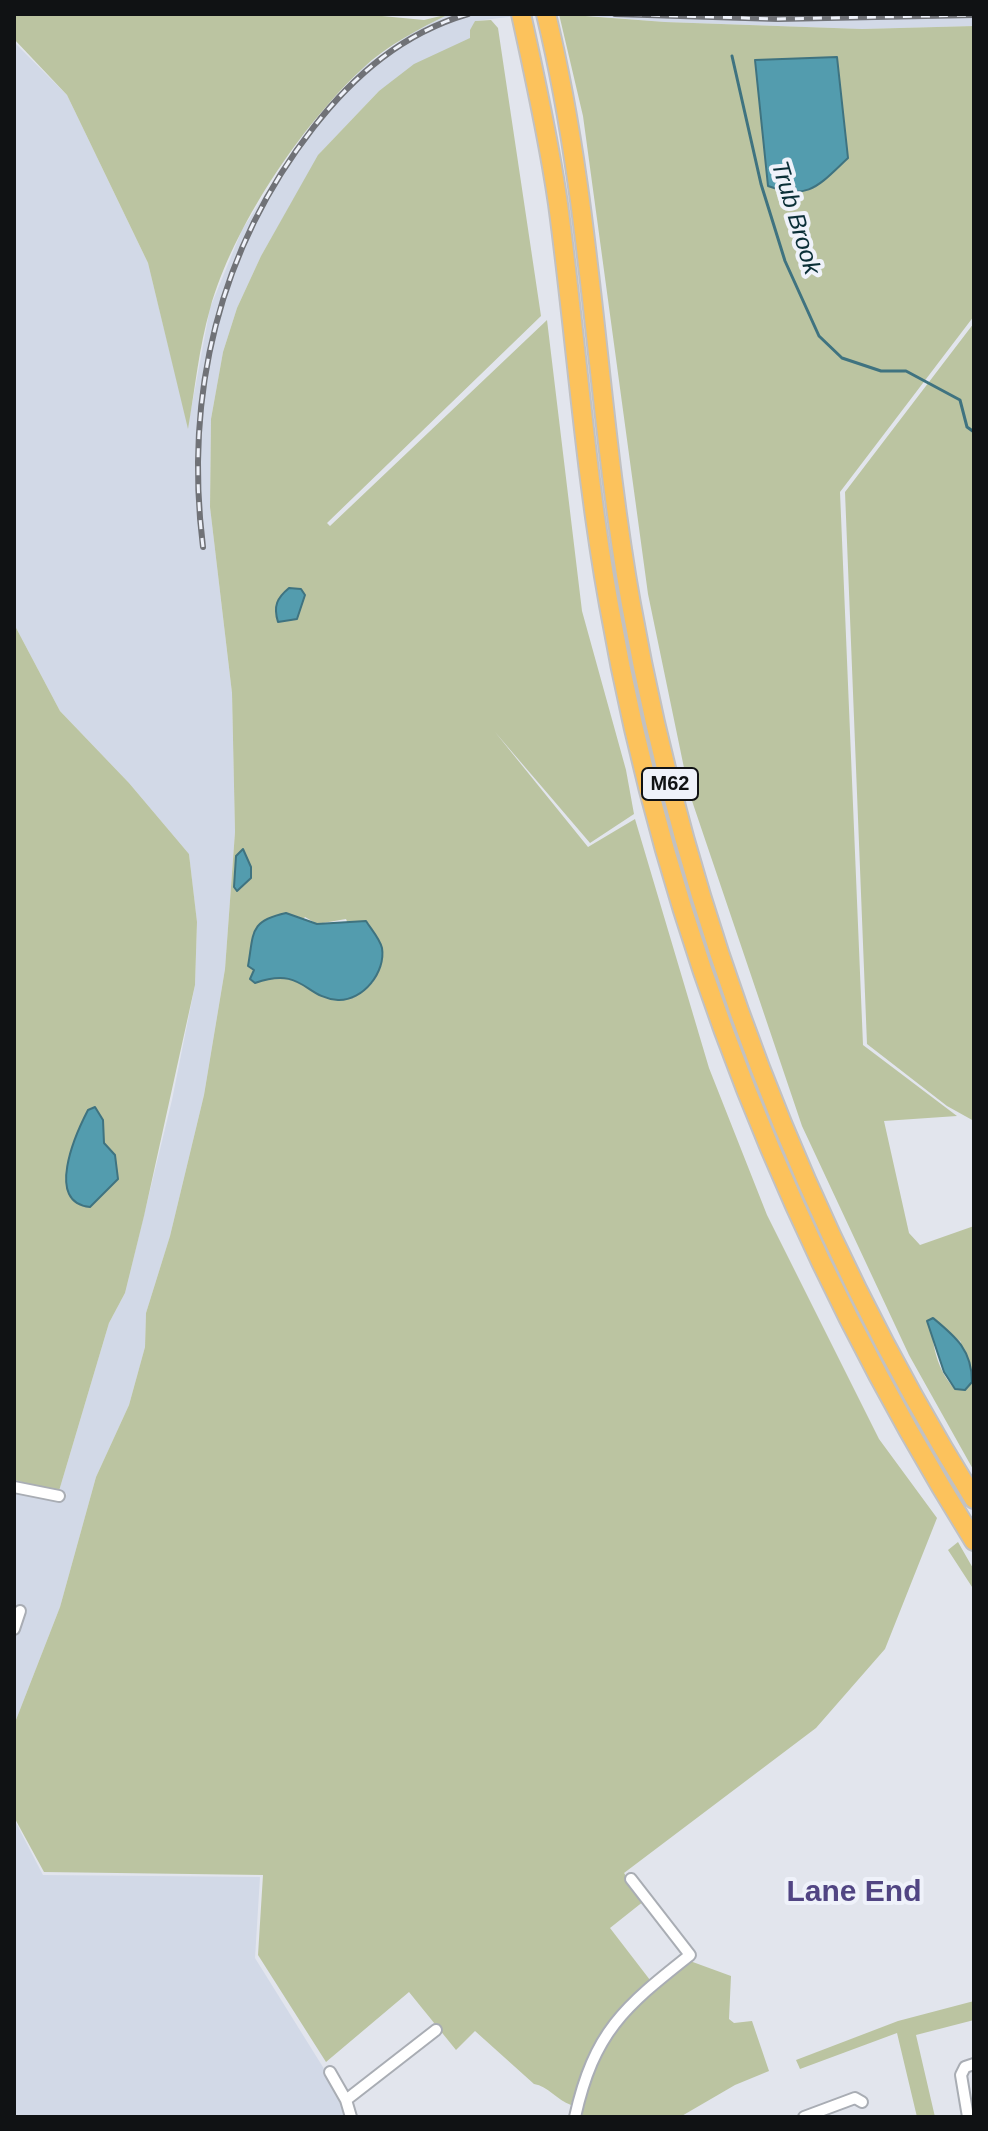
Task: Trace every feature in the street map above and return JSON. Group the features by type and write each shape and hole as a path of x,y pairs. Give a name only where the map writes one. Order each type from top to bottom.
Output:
{"highway":[{"name":"M62","path":"521,14 557,200 594,513 609,608 642,760 689,932 747,1095 830,1282 876,1374 974,1541"},
{"name":"M62","path":"546,14 580,195 615,508 631,605 680,821 738,1007 808,1185 895,1363 974,1499"}],"street":[{"path":"14,1487 59,1496"},
{"path":"14,1629 20,1611"},
{"path":"575,2117 590,2060 608,2031 632,2001 690,1955 631,1879"},
{"path":"346,2100 436,2030"},
{"path":"968,2117 961,2075 965,2067 974,2064"},
{"path":"330,2072 346,2100 351,2117"},
{"path":"804,2117 855,2098 862,2102"}],"shaded area":[{"path":"449,14 534,14 475,21 471,38 379,91 321,152 261,256 237,308 223,352 211,419 210,507 232,693 235,832 225,969 204,1095 170,1236 146,1313 145,1347 129,1405 96,1477 60,1607 14,1725 14,1489 64,1500 67,1494 59,1491 109,1323 125,1293 172,1100 195,985 197,923 189,854 129,783 60,711 14,624 14,42 67,95 148,263 188,426 210,308 242,230 302,137 362,68 408,35"},
{"path":"567,14 974,14 974,26 862,29 665,22"},
{"path":"14,1819 43,1875 260,1877 255,1958 336,2088 344,2117 14,2117"}],"green space":[{"path":"14,14 361,14 424,20 449,14 393,45 362,69 315,119 271,180 235,245 210,309 188,429 148,263 67,95 14,39"},
{"path":"559,14 665,22 862,29 974,26 974,316 840,492 863,1045 957,1116 884,1121 909,1233 920,1245 974,1226 974,1471 909,1355 802,1126 689,792 648,594 583,116","holes":["933,1319 961,1342 955,1389 936,1356"]},
{"path":"491,20 498,28 541,316 327,523 330,526 547,320 582,611 626,770 634,814 590,843 495,732 588,847 635,819 709,1068 767,1215 879,1439 937,1518 885,1649 816,1728 624,1873 644,1901 610,1928 650,1980 622,2007 600,2036 583,2069 571,2105 534,2084 475,2031 456,2050 409,1992 326,2062 258,1955 263,1875 44,1872 14,1817 14,1725 60,1607 96,1477 129,1405 145,1347 146,1313 170,1236 204,1095 225,969 235,832 232,693 210,507 211,419 223,352 237,308 261,256 318,155 379,91 414,64 470,38 475,21","holes":["305,917 317,924 346,919 373,982 353,998 337,1000 297,979 250,979"]},
{"path":"974,323 974,1121 947,1106 867,1044 845,492"},
{"path":"14,624 60,711 129,783 189,854 197,922 195,985 144,1216 125,1293 109,1323 59,1491 14,1480"},
{"path":"958,1542 974,1570 974,1590 948,1550"},
{"path":"690,1961 731,1976 729,2019 734,2023 752,2021 769,2071 735,2085 680,2117 578,2117 595,2056 632,2004"},
{"path":"974,2001 974,2020 916,2035 935,2117 917,2117 897,2033 800,2069 796,2060 898,2021"}],"water":[{"path":"837,57 848,158 821,183 804,191 768,186 755,60"},
{"path":"289,588 301,589 305,595 297,619 278,622 277,603"},
{"path":"243,849 251,867 251,878 237,891 234,887 236,856"},
{"path":"286,913 317,924 366,921 382,948 380,966 371,983 356,996 338,1000 318,994 294,980 271,979 255,983 250,979 254,970 248,966 255,930 265,920"},
{"path":"95,1107 103,1120 104,1143 115,1155 118,1179 90,1207 76,1203 69,1194 66,1181 76,1135 88,1110"},
{"path":"933,1318 966,1353 972,1382 965,1390 955,1389 944,1372 927,1321"}],"waterway":[{"name":"Trub Brook","path":"732,56 761,184 785,261 819,336 842,358 881,371 906,371 960,400 967,427 974,432"}],"railway":[{"path":"203,547 198,490 199,434 205,380 216,326 232,274 253,223 313,128 345,90 401,44 444,22 468,14"},
{"path":"615,14 778,19 974,15"}],"district":[{"name":"Lane End","path":"854,1893"}]}
